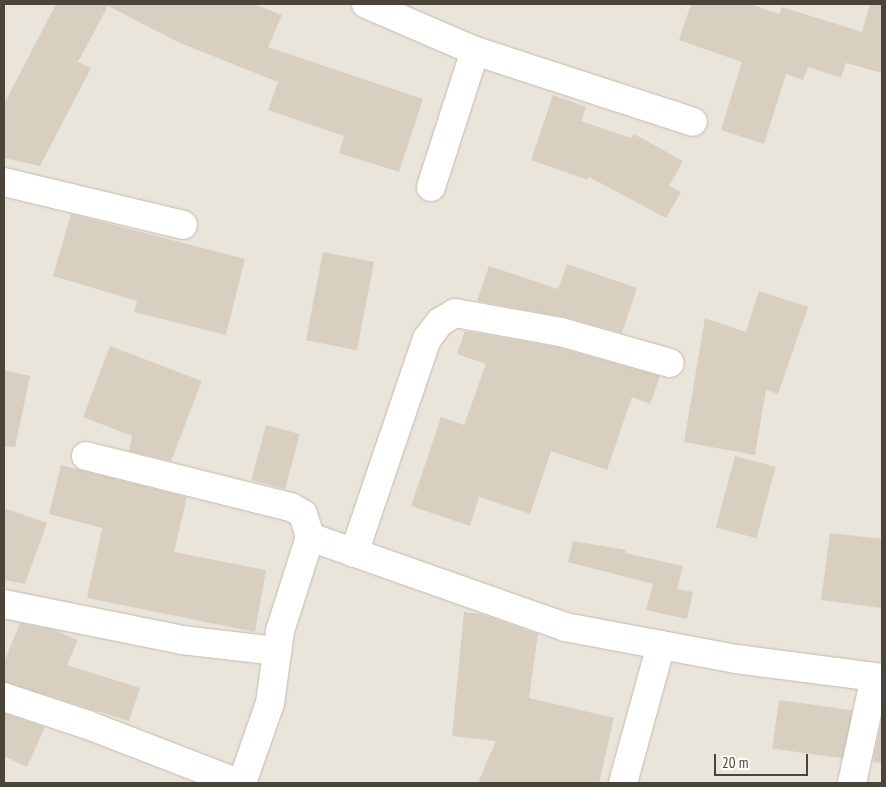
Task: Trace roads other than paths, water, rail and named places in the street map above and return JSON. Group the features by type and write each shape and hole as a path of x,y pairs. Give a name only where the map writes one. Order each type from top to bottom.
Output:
{"street":[{"path":"366,4 475,51 693,122"},
{"path":"431,187 475,51"},
{"path":"4,182 183,225"},
{"path":"354,553 427,339 440,322 455,313 551,330 670,362"},
{"path":"86,456 291,507 303,514 310,537 280,631 270,703 242,783"},
{"path":"310,537 566,627 661,645 878,678 852,783"},
{"path":"4,604 182,640 277,651"},
{"path":"623,783 661,645"},
{"path":"4,697 88,725 238,783"}]}
